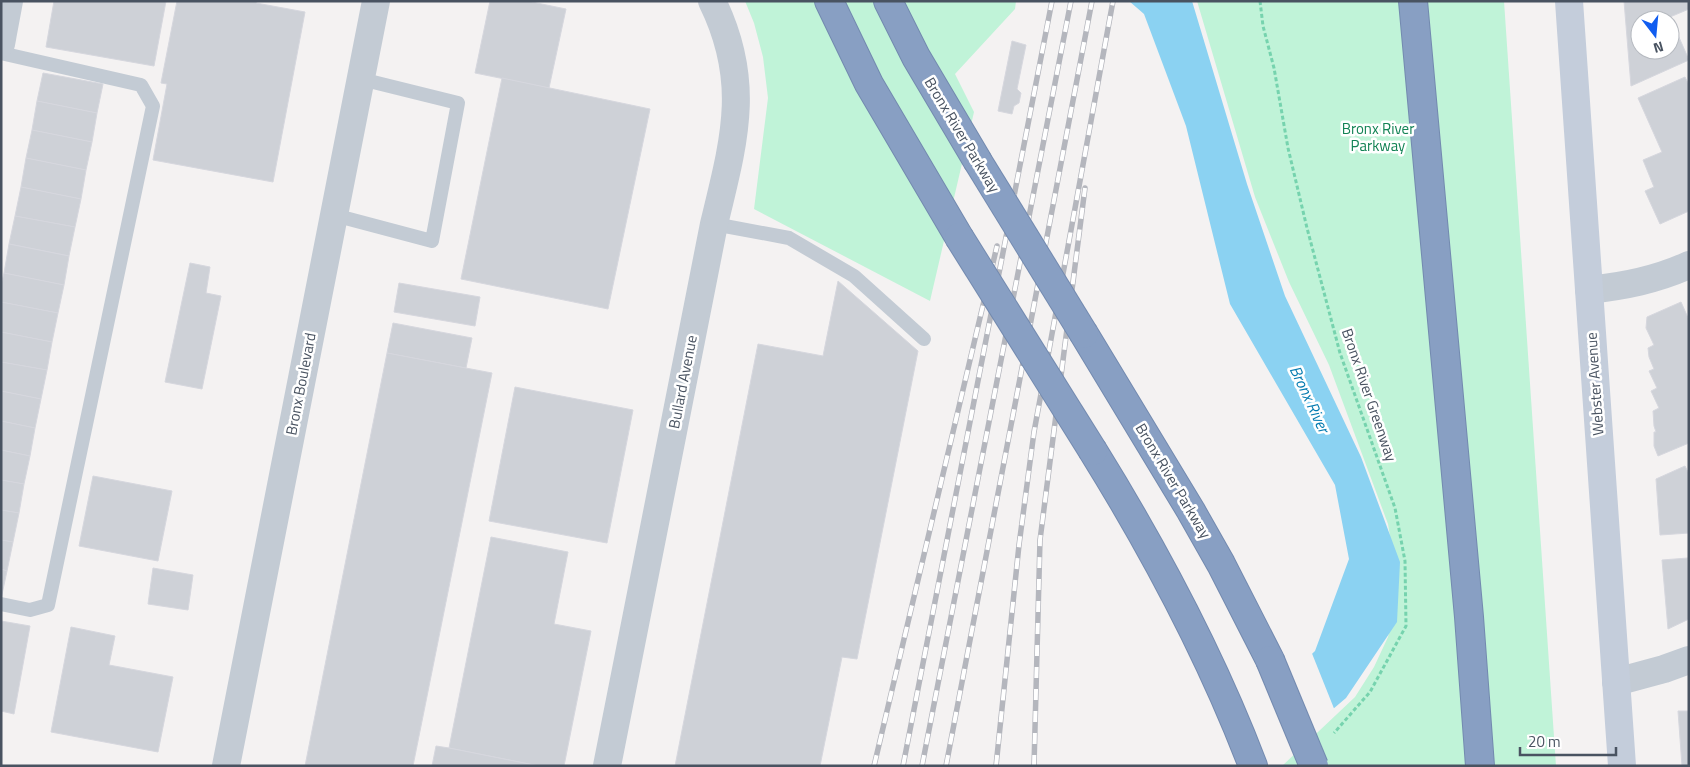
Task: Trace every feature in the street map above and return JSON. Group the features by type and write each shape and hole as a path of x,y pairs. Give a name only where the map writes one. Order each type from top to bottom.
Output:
{"highway":[{"path":"829,1 869,84 959,237 1093,451 1172,588 1221,689 1253,766"},
{"name":"Bronx River Parkway","path":"888,1 916,57 976,160 1084,334 1221,564 1270,660 1314,766"},
{"path":"1413,1 1469,617 1480,766"}],"main road":[{"name":"Webster Avenue","path":"1569,1 1622,766"}],"street":[{"path":"1,44 10,1"},
{"name":"Bronx Boulevard","path":"226,766 376,1"},
{"name":"Bullard Avenue","path":"607,766 714,224 732,148 737,86 728,40 712,1"},
{"path":"1588,290 1635,284 1689,265"},
{"path":"1616,682 1689,660"}],"lane":[{"path":"1,53 141,85 153,106 48,605 30,610 1,604"},
{"path":"334,215 432,240 458,103 361,79"},
{"path":"714,224 790,238 854,276 924,339"}],"path":[{"name":"Bronx River Greenway","path":"1260,1 1263,26 1274,68 1288,148 1307,228 1340,354 1395,508 1405,561 1406,626 1370,692 1330,737"}],"green space":[{"path":"745,1 1016,1 1015,9 955,74 974,112 930,301 754,209 768,98 763,57 754,23"},
{"name":"Bronx River Parkway","path":"1197,1 1504,1 1556,766 1282,766 1355,697 1374,667 1388,637 1396,605 1395,568 1388,524 1329,365 1289,282 1255,197"}],"water":[{"name":"Bronx River","path":"1129,1 1192,1 1247,184 1285,296 1361,457 1400,562 1397,622 1346,698 1266,766 1196,766 1315,651 1349,559 1335,485 1230,304 1186,126 1144,14"}],"pier":[{"path":"1311,651 1335,711 1270,766 1193,766"}],"building":[{"path":"54,1 166,1 154,66 46,47"},
{"path":"177,1 257,1 256,3 305,12 273,182 153,160 167,84 161,83"},
{"path":"490,1 527,1 566,9 549,88 475,73"},
{"path":"1624,1 1689,1 1689,9 1680,13 1680,10 1630,10 1630,60 1680,60 1680,40 1689,60 1631,86"},
{"path":"1012,41 1026,45 1017,89 1021,93 1019,103 1014,106 1012,114 998,111"},
{"path":"43,73 103,84 97,113 37,101"},
{"path":"1685,77 1689,85 1689,211 1660,224 1645,191 1654,187 1643,160 1662,152 1638,98"},
{"path":"502,78 650,109 608,309 461,279"},
{"path":"37,101 97,113 92,142 32,130"},
{"path":"32,130 92,142 86,170 26,158"},
{"path":"26,158 86,170 81,199 21,187"},
{"path":"21,187 81,199 75,227 15,216"},
{"path":"15,216 75,227 69,256 9,244"},
{"path":"9,244 69,256 64,285 4,273"},
{"path":"190,263 210,267 206,293 221,296 202,389 165,382"},
{"path":"4,273 64,285 58,313 1,302 1,285"},
{"path":"838,281 918,351 857,659 842,657 820,766 675,766 758,344 823,356"},
{"path":"399,283 480,297 475,326 394,312"},
{"path":"1,302 58,313 52,342 1,332"},
{"path":"1681,302 1689,320 1689,443 1658,456 1654,446 1654,432 1656,432 1653,411 1659,408 1651,391 1657,388 1649,371 1654,369 1649,357 1648,348 1654,345 1646,328 1647,317"},
{"path":"393,323 472,338 466,368 387,353"},
{"path":"1,332 52,342 47,370 1,362"},
{"path":"387,353 492,373 413,766 305,766"},
{"path":"1,362 47,370 41,399 1,391"},
{"path":"515,387 633,410 607,543 489,521"},
{"path":"1,391 41,399 35,428 1,421"},
{"path":"1,421 35,428 30,456 1,450"},
{"path":"1,450 30,456 24,484 1,480"},
{"path":"1685,466 1689,474 1689,533 1660,535 1656,479"},
{"path":"93,476 172,491 158,561 79,546"},
{"path":"1,480 24,484 19,513 1,510"},
{"path":"1,510 19,513 13,542 1,540"},
{"path":"491,537 568,552 554,624 591,631 564,766 539,766 449,748"},
{"path":"1,540 13,542 7,571 1,569"},
{"path":"1688,558 1689,619 1668,629 1662,560"},
{"path":"153,568 193,575 188,610 148,604"},
{"path":"1,569 7,571 1,599"},
{"path":"1,621 30,626 14,714 1,711"},
{"path":"71,627 115,636 109,665 173,677 158,752 51,732"},
{"path":"1678,711 1689,711 1689,766 1682,766"},
{"path":"436,746 449,748 539,766 432,766"}],"railway":[{"path":"903,766 1052,1"},
{"path":"922,766 1071,1"},
{"path":"946,766 1092,1"},
{"path":"996,766 1019,545 1034,432 1113,1"},
{"path":"1034,766 1040,540 1085,188"},
{"path":"874,766 997,246"}]}
